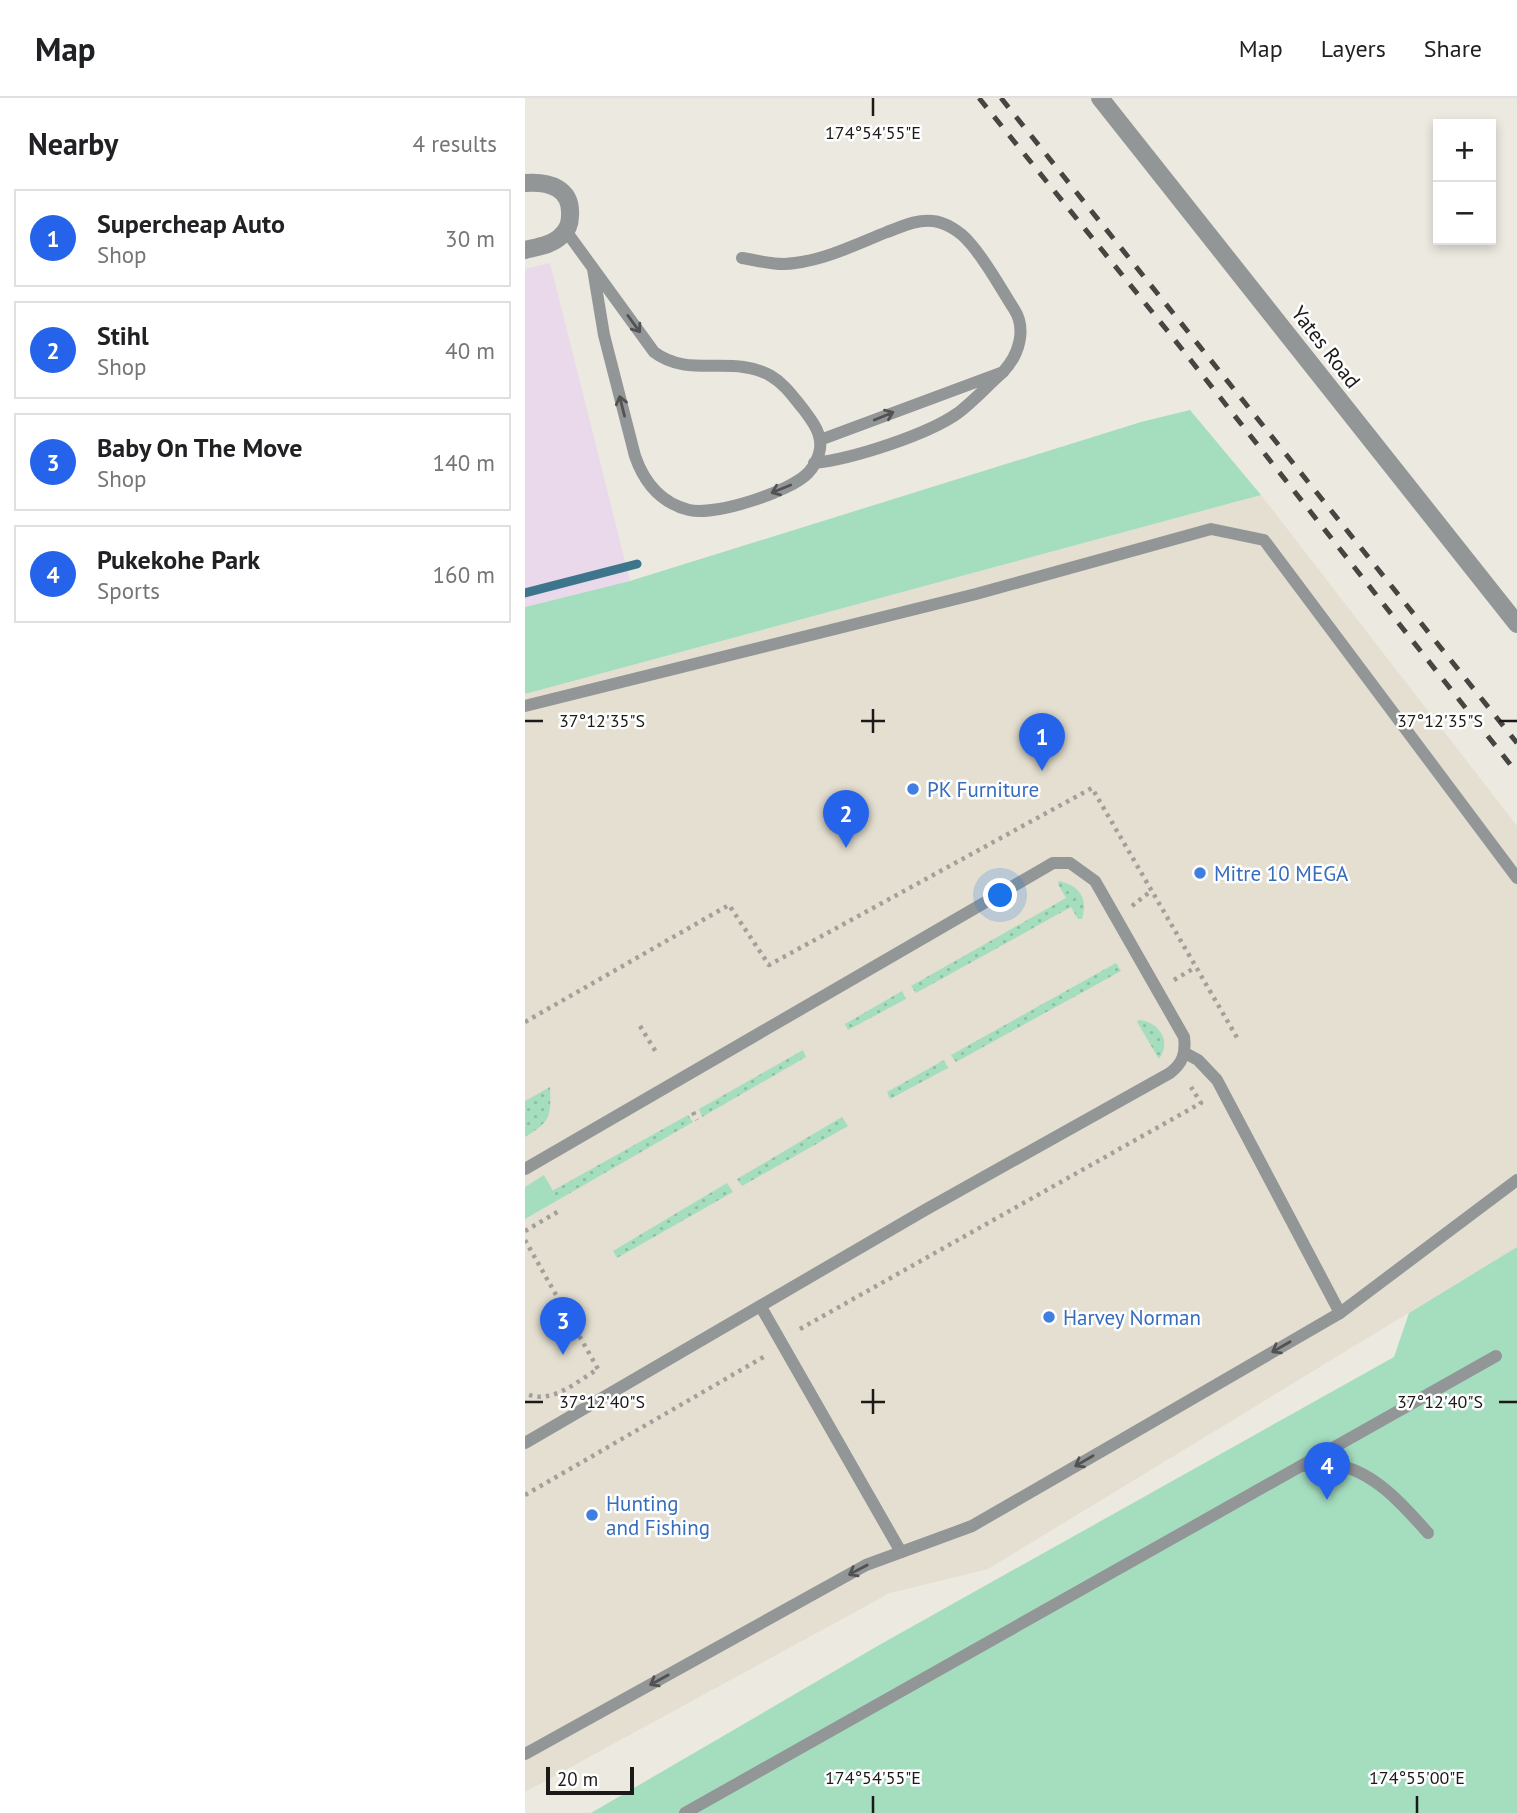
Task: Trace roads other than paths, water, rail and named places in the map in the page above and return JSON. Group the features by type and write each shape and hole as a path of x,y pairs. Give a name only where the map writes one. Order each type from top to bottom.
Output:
{"street":[{"name":"Yates Road","path":"1100,98 1517,624"},
{"path":"525,183 549,183 563,192 570,204 570,221 560,238 525,250"}],"lane":[{"path":"742,258 780,264 797,263 825,256 913,222 943,223 969,241 1017,313 1021,331 1013,358 1003,372 959,412 935,425 845,458 814,463"},
{"path":"566,231 654,352 662,358 692,366 747,368 771,376 784,385 813,421 820,440 818,455 810,472 790,486 715,511 690,510 667,501 658,494 641,472 635,456 604,335 593,269"},
{"path":"820,440 1003,372"},
{"path":"525,706 976,594 1212,529 1264,540 1517,878"},
{"path":"525,1169 1053,863 1070,863 1095,881 1184,1037 1185,1053 1179,1066 1170,1073 925,1210 525,1443"},
{"path":"1185,1053 1198,1060 1217,1080 1340,1313"},
{"path":"525,1754 866,1565 972,1525 1340,1313 1517,1180"},
{"path":"761,1307 901,1552"},
{"path":"685,1813 1496,1356"},
{"path":"1300,1466 1336,1465 1368,1478 1400,1502 1428,1533"}],"waterway":[{"path":"525,593 637,564"}],"railway":[{"path":"979,98 1170,334 1517,773"},
{"path":"1001,98 1517,743"}],"place":[{"name":"Supercheap Auto","path":"1042,771"},
{"name":"PK Furniture","path":"913,789"},
{"name":"Stihl","path":"846,848"},
{"name":"Mitre 10 MEGA","path":"1200,873"},
{"name":"Harvey Norman","path":"1049,1317"},
{"name":"Baby On The Move","path":"563,1355"},
{"name":"Pukekohe Park","path":"1327,1500"},
{"name":"Hunting and Fishing","path":"592,1515"}]}
